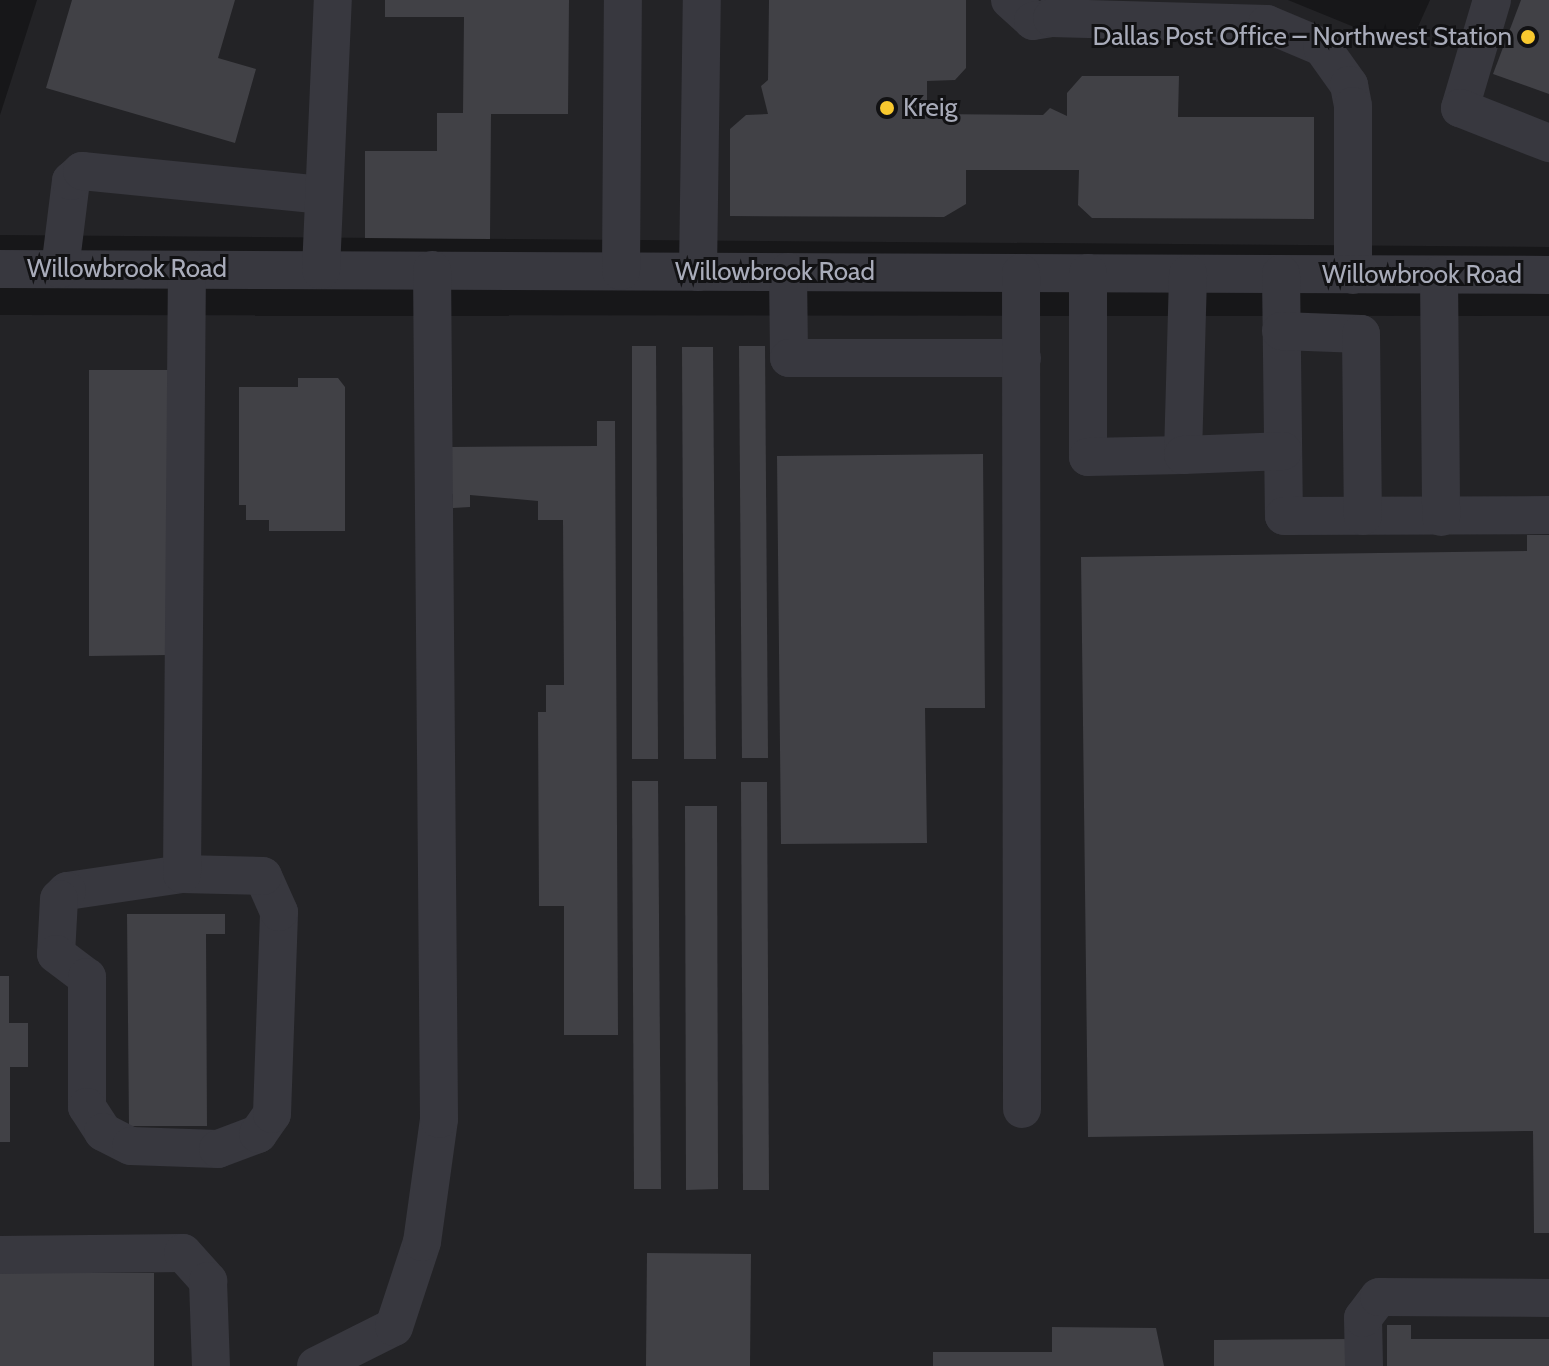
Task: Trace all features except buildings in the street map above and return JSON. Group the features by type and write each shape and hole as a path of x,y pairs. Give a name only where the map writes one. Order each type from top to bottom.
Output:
{"street":[{"path":"321,270 333,0"},
{"path":"621,271 623,0"},
{"path":"698,272 702,0"},
{"path":"1010,0 1025,19 1058,9 1267,24 1322,47 1349,85 1353,106 1353,275"},
{"path":"1492,0 1460,108 1549,143"},
{"path":"60,269 71,181 82,171 324,195"},
{"name":"Willowbrook Road","path":"0,269 1549,275"},
{"path":"182,874 187,270"},
{"path":"316,1366 394,1327 422,1242 439,1119 432,270"},
{"path":"788,272 789,358 1022,358"},
{"path":"1021,273 1022,1109"},
{"path":"1088,273 1088,457 1283,451"},
{"path":"1183,455 1188,274"},
{"path":"1281,274 1284,516 1549,515"},
{"path":"1439,275 1441,517"},
{"path":"1281,331 1361,334 1363,516"},
{"path":"182,874 263,876 279,912 272,1114 258,1134 218,1149 131,1146 103,1132 87,1107 87,977 56,954 59,899 67,891 182,874"},
{"path":"0,1255 183,1253 208,1281 211,1366"},
{"path":"1364,1366 1363,1318 1379,1297 1549,1298"}],"shaded area":[{"path":"37,0 1288,0 1408,49 1430,0 1549,0 1549,247 0,235 0,115"},
{"path":"0,315 1549,316 1549,1366 0,1366"}],"place":[{"name":"Dallas Post Office – Northwest Station","path":"1528,37"},
{"name":"Kreig","path":"887,108"}]}
